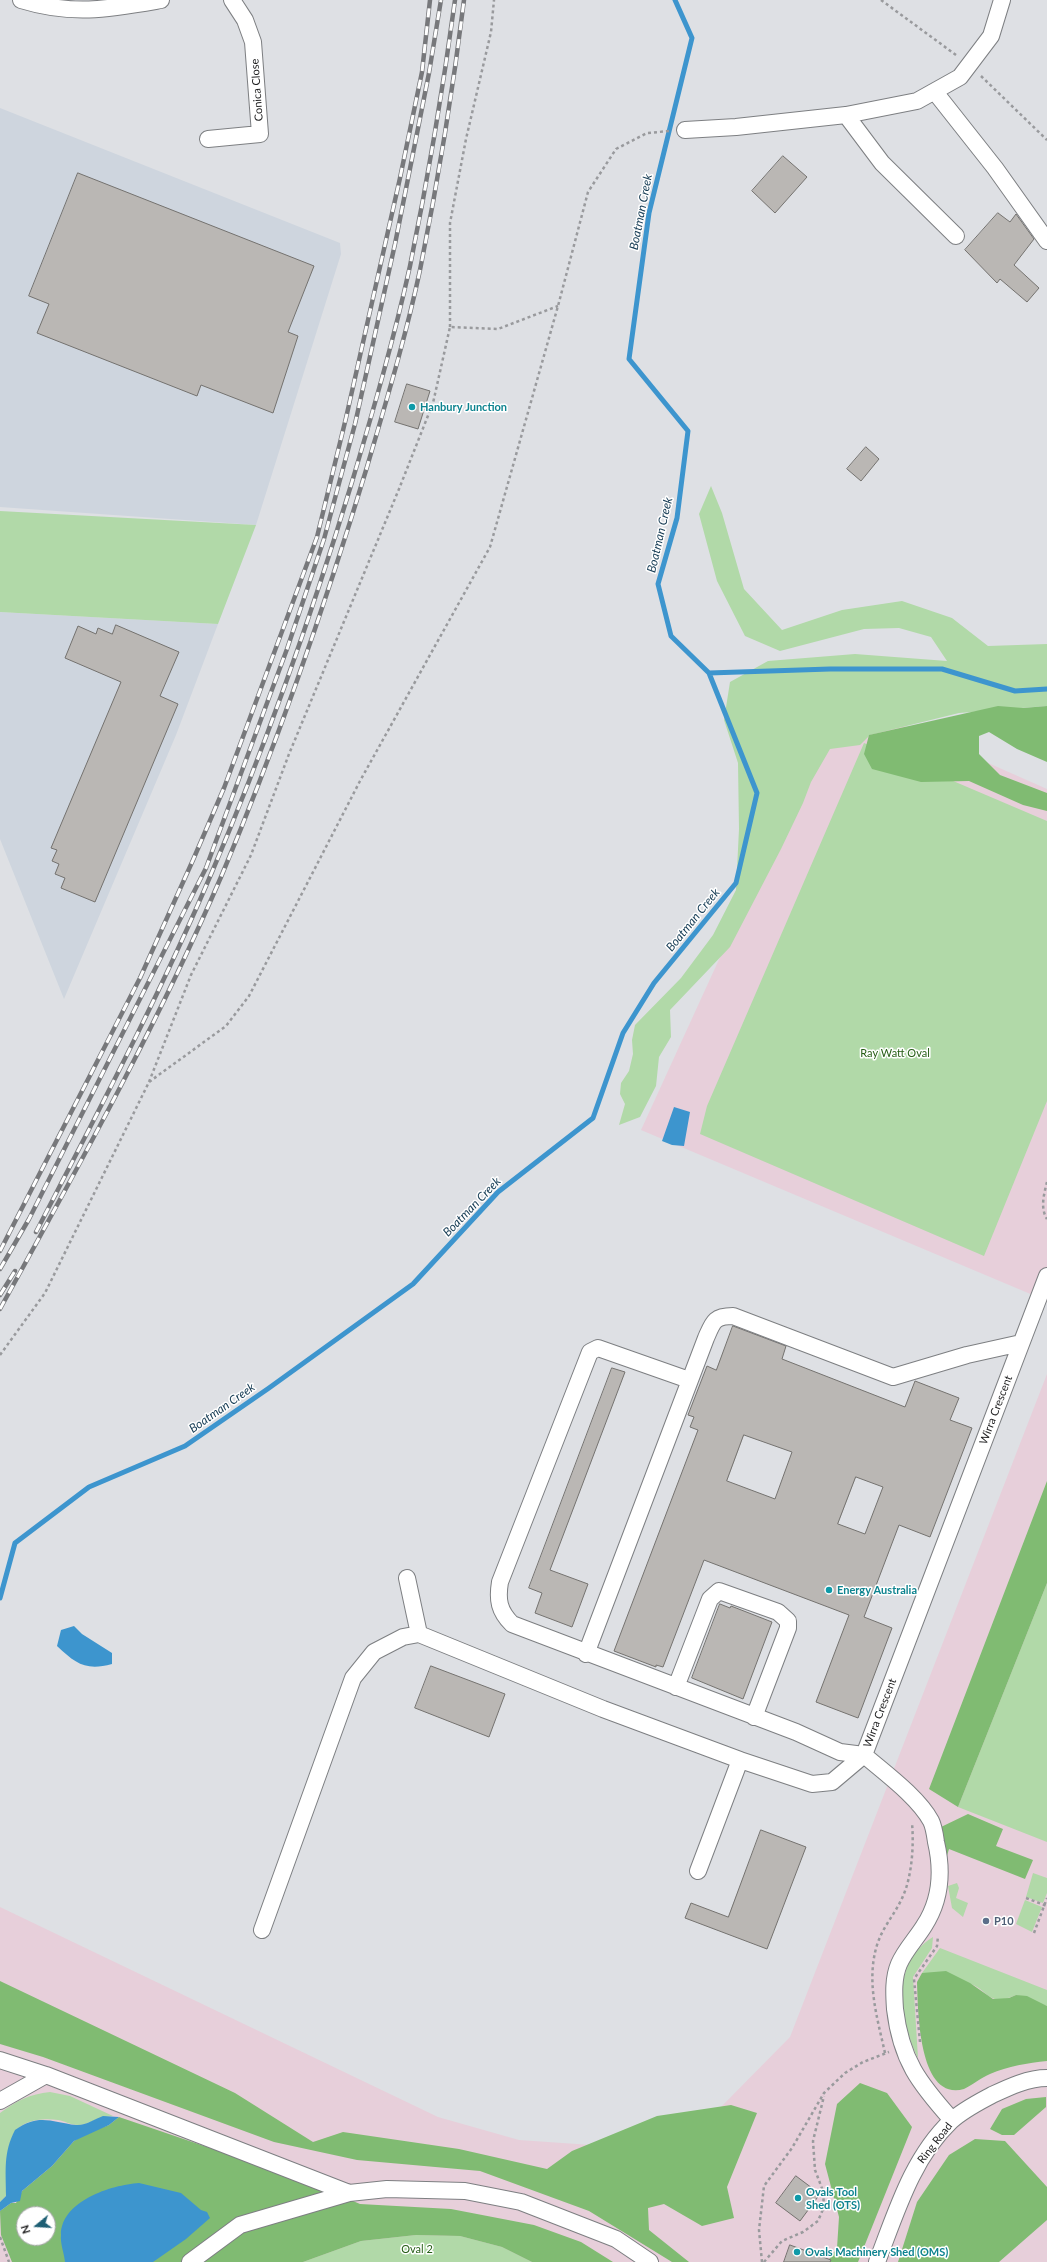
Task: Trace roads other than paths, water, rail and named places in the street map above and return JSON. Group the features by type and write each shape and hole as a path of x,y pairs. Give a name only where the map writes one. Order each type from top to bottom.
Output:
{"street":[{"path":"20,0 37,5 92,11 161,0"},
{"name":"Conica Close","path":"208,139 260,134 253,42 245,20 232,0"},
{"path":"685,130 736,127 846,115 900,106 917,101 960,77 991,36 1002,0"},
{"path":"935,92 995,168 1047,241"},
{"path":"846,115 882,163 956,236"},
{"name":"Wirra Crescent","path":"952,2120 924,2088 910,2067 902,2047 894,1995 898,1964 925,1926 939,1893 941,1877 940,1858 931,1822 917,1803 864,1754 1047,1276"},
{"path":"586,1654 689,1380 712,1323 721,1316 733,1316 893,1377 967,1355 1021,1343"},
{"path":"689,1380 598,1348 590,1352 500,1582 499,1606 504,1616 512,1624 586,1654 754,1717 840,1752 864,1754"},
{"path":"407,1578 419,1634"},
{"path":"676,1688 710,1599 719,1591 778,1612 788,1620 788,1628 754,1717"},
{"path":"262,1930 353,1678 374,1652 403,1637 419,1634 603,1709 740,1760 812,1784 832,1782 864,1754"},
{"path":"698,1871 740,1760"},
{"path":"0,2060 46,2075 349,2193"},
{"path":"0,2101 46,2075"},
{"name":"Ring Road","path":"877,2262 917,2166 932,2142 952,2120 978,2102 1008,2087 1047,2078"},
{"path":"190,2262 240,2225 349,2193 387,2189 464,2192 521,2202 616,2239 650,2262"}],"water":[{"path":"674,1107 690,1112 684,1146 672,1145 662,1141"},
{"path":"74,1626 82,1634 112,1653 112,1664 95,1667 88,1666 76,1661 57,1646 61,1630"},
{"path":"103,2116 119,2117 109,2125 74,2141 52,2166 22,2191 20,2201 11,2203 0,2211 0,2202 6,2196 7,2154 11,2138 15,2130 23,2125 38,2120 79,2125"},
{"path":"139,2183 181,2193 201,2210 207,2212 210,2218 186,2239 153,2262 65,2262 61,2235 63,2223 69,2213 78,2204 102,2191 128,2184"}],"waterway":[{"name":"Boatman Creek","path":"0,1598 15,1543 89,1487 185,1446 269,1388 413,1284 498,1192 593,1118 623,1033 654,983 736,883 757,793 709,673 671,636 658,584 677,518 688,431 629,359 649,213 692,38 675,0"},
{"path":"709,673 830,669 942,669 1015,691 1047,689"}],"railway":[{"path":"0,1251 140,978 193,860 224,788 317,537 346,418 400,178 422,72 430,0"},
{"path":"0,1269 29,1219 206,868 287,649 324,539 355,424 395,244 429,73 441,0"},
{"path":"36,1232 150,1009 192,918 251,776 321,581 383,375 404,293 429,167 455,0"},
{"path":"0,1309 144,1042 221,877 281,725 317,623 351,519 395,369 408,319 420,270 439,169 464,0"},
{"path":"0,1295 15,1271"}],"place":[{"name":"Hanbury Junction","path":"412,407"},
{"name":"Energy Australia","path":"829,1590"},
{"name":"P10","path":"986,1921"},
{"name":"Ovals Tool Shed (OTS)","path":"798,2198"},
{"name":"Ovals Machinery Shed (OMS)","path":"797,2252"}],"park label":[{"name":"Ray Watt Oval","path":"895,1053"},
{"name":"Oval 2","path":"417,2249"}]}
